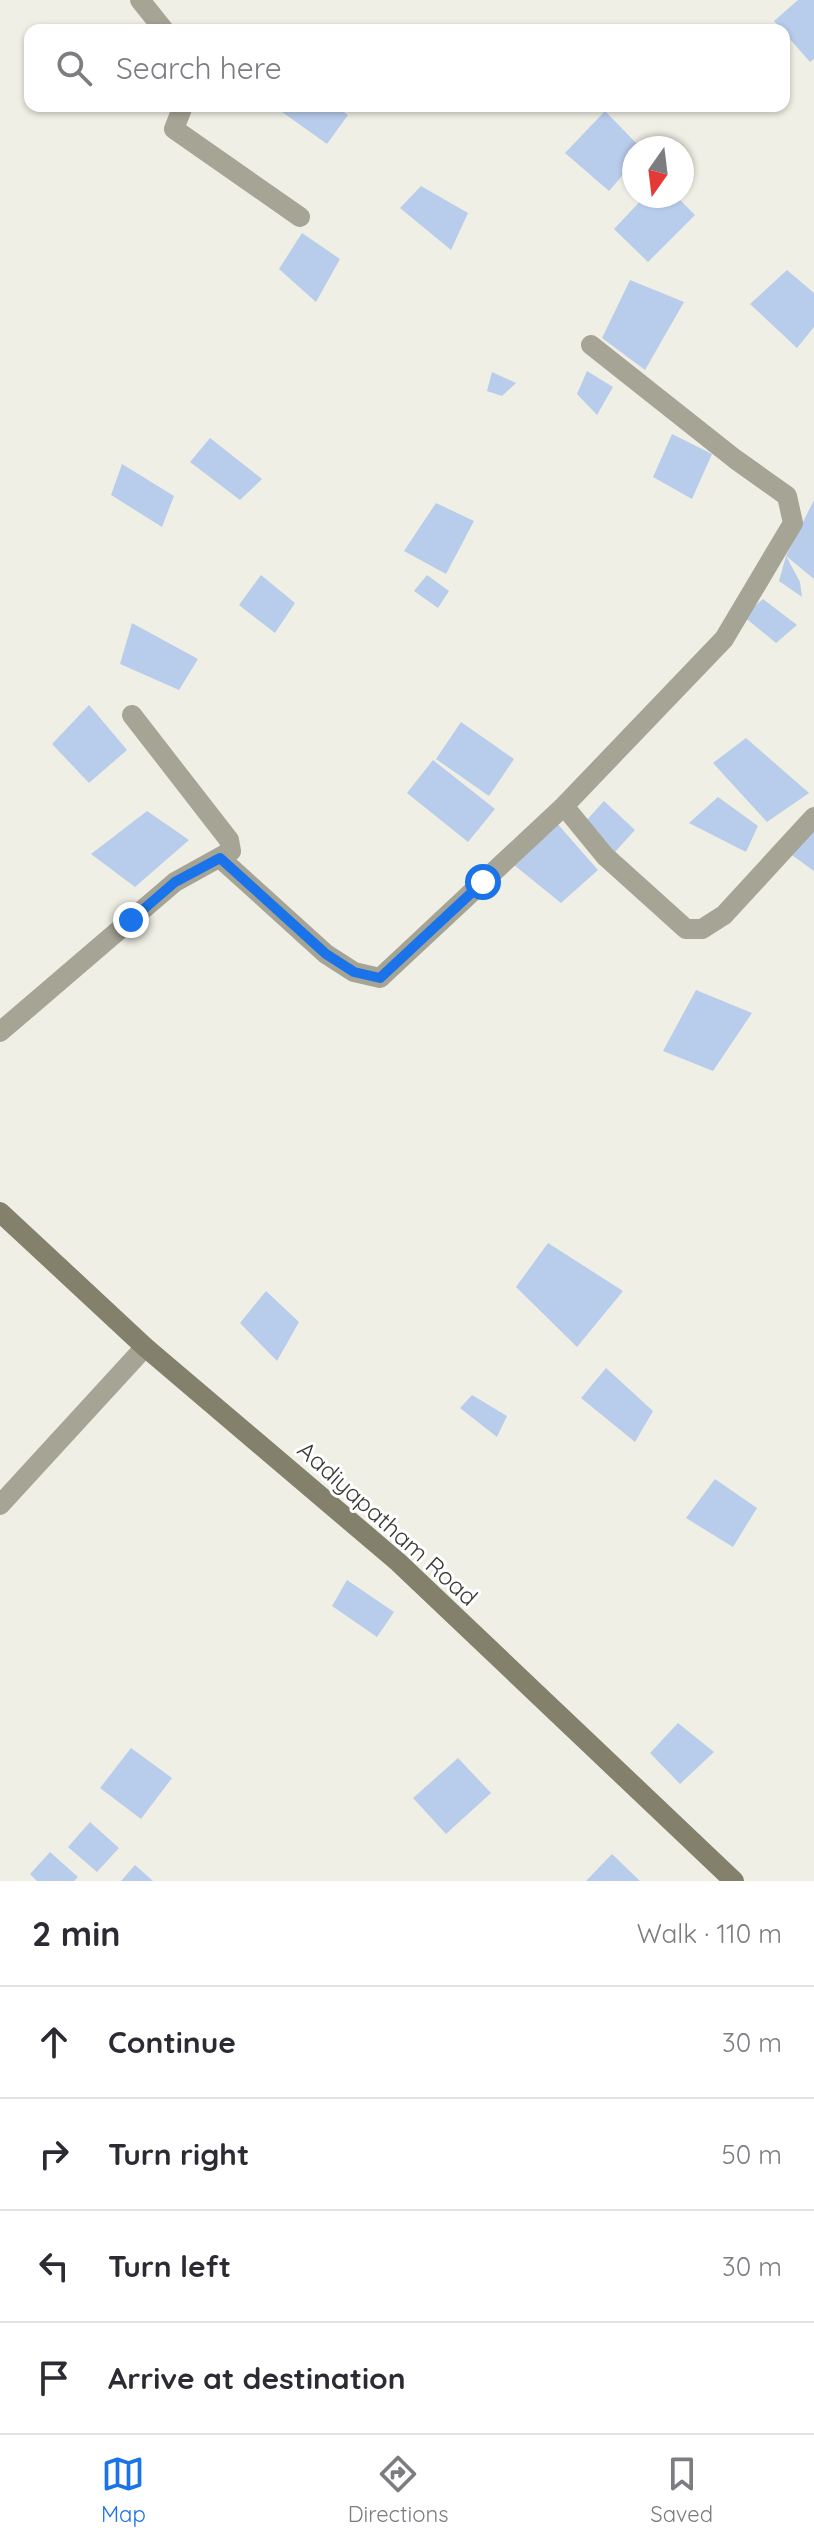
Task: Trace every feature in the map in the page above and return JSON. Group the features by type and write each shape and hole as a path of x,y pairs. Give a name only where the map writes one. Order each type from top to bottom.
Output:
{"street":[{"path":"140,0 159,24"},
{"path":"181,112 174,129 300,217"},
{"path":"220,858 326,954 354,972 380,978 564,806 724,639 793,523 787,496 735,459 591,345"},
{"path":"0,1032 175,882 231,851 229,840 132,715"},
{"path":"564,806 605,856 686,929 702,929 724,915 814,817"},
{"name":"Aadiyapatham Road","path":"0,1212 145,1347 398,1562 725,1878"},
{"path":"0,1505 145,1347"}],"building":[{"path":"798,0 814,0 814,59 810,62 790,39 790,24 777,24 774,21"},
{"path":"282,112 344,112 348,115 327,144"},
{"path":"604,112 629,136 622,136 622,176 609,191 565,153"},
{"path":"421,186 468,213 451,250 400,208"},
{"path":"634,208 688,208 695,215 648,262 614,229"},
{"path":"302,233 340,259 316,302 279,269"},
{"path":"787,270 814,293 814,327 797,348 750,304"},
{"path":"630,280 684,302 645,370 602,338"},
{"path":"587,371 613,387 597,415 577,394"},
{"path":"492,372 516,383 502,396 487,391"},
{"path":"672,434 712,454 692,499 653,477"},
{"path":"210,438 262,479 240,500 190,462"},
{"path":"122,464 174,496 162,527 111,495"},
{"path":"814,500 814,579 786,556"},
{"path":"436,503 474,521 446,574 404,551"},
{"path":"786,556 800,582 802,597 779,581"},
{"path":"261,575 295,603 275,633 239,605"},
{"path":"427,575 449,591 438,608 414,591"},
{"path":"763,599 797,625 776,643 743,616"},
{"path":"132,623 198,659 179,690 120,664"},
{"path":"89,705 127,750 89,783 52,744"},
{"path":"461,722 514,759 489,796 436,759"},
{"path":"746,738 809,793 767,822 713,763"},
{"path":"433,760 495,809 468,842 407,793"},
{"path":"718,797 758,826 746,852 689,823"},
{"path":"604,801 635,830 615,852 584,823"},
{"path":"147,811 189,840 135,887 91,854"},
{"path":"814,820 814,871 789,853"},
{"path":"555,821 598,870 561,903 514,865"},
{"path":"696,990 752,1013 713,1071 663,1051"},
{"path":"548,1243 623,1291 577,1347 516,1287"},
{"path":"266,1291 299,1322 277,1361 240,1323"},
{"path":"606,1368 653,1411 635,1442 581,1398"},
{"path":"472,1395 507,1416 497,1437 460,1408"},
{"path":"715,1479 757,1508 733,1547 686,1518"},
{"path":"347,1580 394,1612 377,1637 332,1606"},
{"path":"678,1723 714,1752 680,1784 650,1753"},
{"path":"131,1748 172,1778 141,1819 100,1788"},
{"path":"458,1758 491,1793 446,1834 413,1798"},
{"path":"90,1822 119,1848 97,1872 68,1847"},
{"path":"50,1852 78,1877 74,1881 37,1881 30,1874"},
{"path":"612,1854 640,1881 586,1881"},
{"path":"135,1865 153,1881 121,1881"}],"route":[{"path":"131,920 175,882 220,858 326,954 354,972 380,978 483,882"}]}
